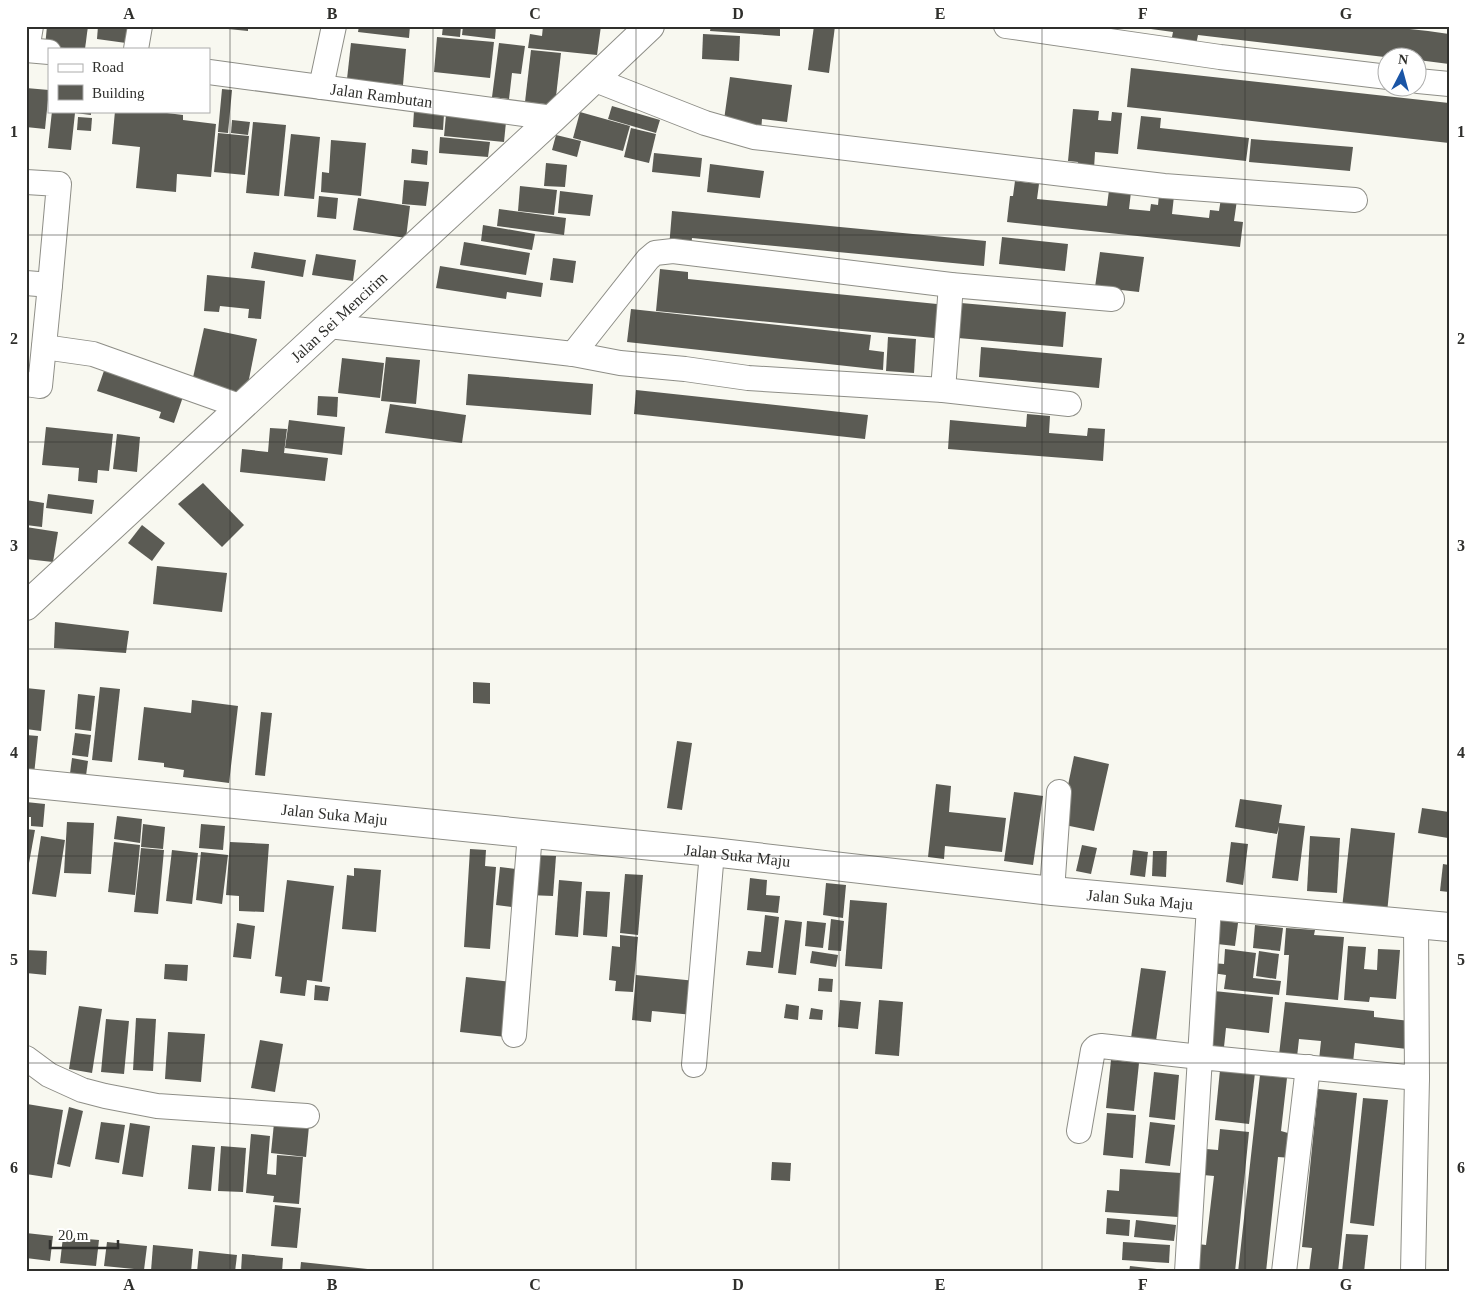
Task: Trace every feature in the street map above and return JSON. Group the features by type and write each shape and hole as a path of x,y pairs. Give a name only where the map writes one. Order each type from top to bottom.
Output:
{"street":[{"path":"31,26 26,50 48,52"},
{"path":"136,48 140,26"},
{"path":"321,87 334,26"},
{"name":"Jalan Sei Mencirim","path":"26,606 650,26"},
{"path":"1006,26 1220,57 1378,76"},
{"name":"Jalan Rambutan","path":"210,72 553,118"},
{"path":"593,79 706,123 754,137 1164,186 1354,200"},
{"path":"1428,82 1449,84"},
{"path":"26,182 59,184 40,386 26,384"},
{"path":"572,354 648,259 656,253 673,251 951,285 1112,299"},
{"path":"26,283 50,285"},
{"path":"943,390 951,285"},
{"path":"329,326 572,354 620,363 685,369 748,378 943,390 1069,404"},
{"path":"44,346 93,354 242,407"},
{"name":"Jalan Suka Maju","path":"26,783 530,833 1052,890 1449,927"},
{"path":"1052,890 1058,792"},
{"path":"514,1034 530,833"},
{"path":"694,1065 712,852"},
{"path":"1187,1272 1209,905"},
{"path":"1413,1272 1417,1078 1416,923"},
{"path":"1079,1131 1093,1050 1101,1046 1417,1078"},
{"path":"26,1058 49,1075 82,1090 106,1096 157,1106 307,1116"},
{"path":"1284,1272 1308,1067"}],"building":[{"path":"47,26 88,26 85,48 45,47"},
{"path":"98,26 128,26 126,43 97,39"},
{"path":"219,26 248,26 248,31 218,28"},
{"path":"359,26 410,26 409,38 358,32"},
{"path":"443,26 461,26 460,37 442,35"},
{"path":"463,26 496,26 495,39 462,35"},
{"path":"543,26 601,26 597,55 528,48 530,34 542,36"},
{"path":"711,26 780,26 780,36 710,31"},
{"path":"814,26 835,26 829,73 808,70"},
{"path":"1129,26 1382,26 1428,31 1449,34 1449,64 1428,61 1428,48 1378,48 1378,56 1198,35 1196,45 1171,42 1173,32"},
{"path":"703,34 740,36 739,61 702,59"},
{"path":"437,37 494,42 490,78 434,72"},
{"path":"351,43 406,49 403,85 347,79"},
{"path":"499,43 525,46 521,74 512,73 509,99 492,97"},
{"path":"531,50 561,53 555,105 525,102"},
{"path":"1131,68 1378,95 1378,98 1404,98 1449,103 1449,143 1127,107"},
{"path":"730,77 792,85 787,122 762,119 761,132 723,127"},
{"path":"26,88 48,90 45,129 26,127"},
{"path":"222,89 232,90 228,133 218,132"},
{"path":"612,106 660,120 656,133 608,119"},
{"path":"1073,109 1099,111 1098,120 1111,121 1112,112 1122,113 1118,154 1095,152 1094,169 1077,167 1078,162 1068,161"},
{"path":"414,111 444,114 443,130 413,127"},
{"path":"52,112 91,112 91,115 75,113 71,150 48,148"},
{"path":"115,112 159,112 183,115 183,120 216,124 211,177 177,174 176,192 136,188 140,147 112,144"},
{"path":"580,112 630,126 623,151 573,138"},
{"path":"446,115 506,122 504,142 444,136"},
{"path":"1141,116 1161,118 1160,128 1249,138 1246,161 1137,149"},
{"path":"78,117 92,118 91,131 77,130"},
{"path":"232,120 250,122 248,135 231,133"},
{"path":"253,122 286,125 279,196 246,193"},
{"path":"631,128 656,134 649,163 624,157"},
{"path":"218,133 249,136 245,175 214,172"},
{"path":"291,134 320,137 314,199 284,196"},
{"path":"556,135 581,141 577,157 552,150"},
{"path":"440,137 490,142 488,157 439,153"},
{"path":"1251,139 1353,147 1350,171 1249,162"},
{"path":"331,140 366,143 361,196 321,192 322,172 329,173"},
{"path":"412,149 428,151 427,165 411,163"},
{"path":"654,153 702,158 700,177 652,172"},
{"path":"546,163 567,165 565,187 544,186"},
{"path":"710,164 764,171 760,198 707,192"},
{"path":"404,180 429,182 426,206 402,204"},
{"path":"1015,181 1039,184 1037,199 1107,206 1109,190 1131,192 1129,209 1150,211 1151,204 1158,205 1159,195 1174,196 1172,214 1209,218 1210,210 1219,211 1221,198 1237,200 1234,221 1243,222 1240,247 1007,222 1010,196 1013,196"},
{"path":"520,186 557,190 554,215 518,211"},
{"path":"560,191 593,195 590,216 558,213"},
{"path":"319,196 338,198 336,219 317,217"},
{"path":"358,198 410,206 406,238 353,230"},
{"path":"499,209 566,218 564,235 497,226"},
{"path":"672,211 986,241 984,266 692,238 691,249 669,248"},
{"path":"483,225 535,234 532,250 481,241"},
{"path":"1002,237 1068,244 1065,271 999,264"},
{"path":"464,242 530,253 526,275 460,265"},
{"path":"254,252 306,260 303,277 251,268"},
{"path":"1100,252 1144,257 1139,292 1095,287"},
{"path":"316,254 356,260 353,281 312,275"},
{"path":"553,258 576,261 573,283 550,280"},
{"path":"440,266 543,283 541,297 507,292 506,299 436,288"},
{"path":"660,269 688,272 688,279 947,305 944,339 656,311"},
{"path":"207,275 265,281 261,319 248,318 249,309 220,306 219,312 204,311"},
{"path":"961,303 1066,312 1063,347 958,338"},
{"path":"631,309 871,335 869,350 884,352 883,370 627,342"},
{"path":"204,328 257,339 246,394 192,382"},
{"path":"888,337 916,339 914,373 886,371"},
{"path":"981,347 1102,358 1099,388 979,377"},
{"path":"386,357 420,360 416,404 381,401"},
{"path":"342,358 384,363 380,398 338,393"},
{"path":"107,362 186,388 174,423 159,418 161,412 97,391"},
{"path":"468,374 593,384 591,415 466,405"},
{"path":"636,390 868,415 865,439 634,414"},
{"path":"318,396 338,397 337,417 317,415"},
{"path":"390,404 466,415 462,443 385,433"},
{"path":"1027,414 1050,416 1049,433 1087,436 1088,428 1105,429 1103,461 948,449 950,420 1026,427"},
{"path":"289,420 345,427 342,455 285,448"},
{"path":"46,427 113,434 109,471 98,470 97,483 78,481 79,468 42,465"},
{"path":"270,428 287,429 284,453 328,458 325,481 240,472 242,449 268,452"},
{"path":"117,434 140,437 137,472 113,469"},
{"path":"203,483 244,525 222,547 178,504"},
{"path":"48,494 94,500 92,514 46,508"},
{"path":"26,500 44,503 42,527 26,525"},
{"path":"142,525 165,543 152,561 128,543"},
{"path":"26,527 58,532 53,562 26,559"},
{"path":"157,566 227,573 222,612 153,604"},
{"path":"55,622 129,631 126,653 54,648"},
{"path":"473,682 490,683 490,704 473,703"},
{"path":"100,687 120,689 112,762 92,760"},
{"path":"26,688 45,690 41,731 26,729"},
{"path":"78,694 95,696 91,731 75,729"},
{"path":"192,700 238,706 229,783 183,777 184,770 164,767 164,763 138,760 144,707 191,713"},
{"path":"261,712 272,713 265,776 255,775"},
{"path":"75,733 91,735 88,757 72,755"},
{"path":"26,735 38,736 34,775 26,774"},
{"path":"677,741 692,743 682,810 667,808"},
{"path":"1074,756 1109,764 1094,831 1060,824"},
{"path":"72,758 88,761 85,783 69,781"},
{"path":"936,784 951,786 949,812 1006,818 1002,852 945,846 944,859 928,857"},
{"path":"1014,792 1043,796 1033,865 1004,861"},
{"path":"1240,799 1282,805 1279,823 1305,826 1298,881 1272,878 1279,826 1277,834 1235,827"},
{"path":"26,802 45,804 43,827 31,826 31,817 26,817"},
{"path":"1422,808 1449,812 1448,838 1418,833"},
{"path":"117,816 142,819 140,843 114,839"},
{"path":"67,822 94,823 91,874 64,873"},
{"path":"143,824 165,827 163,849 141,847"},
{"path":"201,824 225,826 223,850 199,848"},
{"path":"1351,828 1395,833 1387,913 1342,908"},
{"path":"26,829 35,830 27,874 26,874"},
{"path":"41,836 65,840 56,897 32,894"},
{"path":"1310,836 1340,838 1337,893 1307,891"},
{"path":"114,842 140,845 135,895 108,892"},
{"path":"230,842 269,844 264,912 239,911 239,896 226,895"},
{"path":"1231,842 1248,844 1243,885 1226,882"},
{"path":"1082,845 1097,848 1091,874 1076,871"},
{"path":"141,848 164,850 158,914 134,912"},
{"path":"470,849 486,850 485,866 496,867 490,949 464,947"},
{"path":"172,850 198,853 192,904 166,901"},
{"path":"1133,850 1148,852 1145,877 1130,875"},
{"path":"1153,851 1167,851 1166,877 1152,876"},
{"path":"201,852 228,855 222,904 196,900"},
{"path":"531,855 556,856 553,896 528,895"},
{"path":"1443,864 1449,865 1449,892 1440,891"},
{"path":"500,867 524,870 519,908 496,905"},
{"path":"354,868 381,870 376,932 342,929 347,875 354,876"},
{"path":"625,874 643,875 638,935 620,933"},
{"path":"750,878 767,880 766,895 780,896 778,913 747,910"},
{"path":"287,880 334,886 322,982 307,980 305,996 280,993 282,977 275,976"},
{"path":"559,880 582,882 578,937 555,935"},
{"path":"826,883 846,885 843,918 823,915"},
{"path":"586,891 610,892 607,937 583,935"},
{"path":"850,900 887,903 882,969 845,966"},
{"path":"765,915 779,917 773,968 746,965 748,951 761,952"},
{"path":"831,919 844,921 841,951 828,950"},
{"path":"785,920 802,922 796,975 778,973"},
{"path":"1220,920 1238,923 1235,946 1217,944"},
{"path":"807,921 826,923 823,948 805,946"},
{"path":"237,923 255,926 251,959 233,957"},
{"path":"1255,925 1283,928 1280,951 1253,948"},
{"path":"1286,928 1315,930 1314,935 1344,937 1338,1000 1286,995 1289,955 1284,955"},
{"path":"620,935 638,937 633,992 615,991 616,981 609,980 612,946 620,947"},
{"path":"1348,946 1366,947 1364,969 1377,970 1378,949 1400,950 1396,999 1370,997 1369,1002 1344,1000"},
{"path":"1225,949 1256,953 1253,978 1281,981 1279,995 1224,989 1226,975 1212,973 1213,963 1224,964"},
{"path":"26,950 47,951 46,975 26,973"},
{"path":"812,951 838,955 836,967 810,963"},
{"path":"1259,951 1279,954 1276,979 1256,976"},
{"path":"165,964 188,965 187,981 164,979"},
{"path":"1141,968 1166,971 1156,1041 1131,1038"},
{"path":"636,975 696,981 693,1015 652,1011 651,1022 632,1020"},
{"path":"466,977 513,982 506,1037 460,1032"},
{"path":"819,978 833,979 832,992 818,991"},
{"path":"315,985 330,987 328,1001 314,1000"},
{"path":"1214,991 1273,997 1269,1033 1226,1028 1224,1047 1208,1045"},
{"path":"840,1000 861,1002 858,1029 838,1027"},
{"path":"879,1000 903,1002 899,1056 875,1054"},
{"path":"1285,1002 1374,1011 1374,1017 1410,1021 1407,1049 1355,1043 1353,1063 1319,1060 1321,1041 1299,1039 1297,1057 1279,1055"},
{"path":"786,1004 799,1006 798,1020 784,1018"},
{"path":"79,1006 102,1009 92,1073 69,1069"},
{"path":"811,1008 823,1010 822,1020 809,1019"},
{"path":"136,1018 156,1019 153,1071 133,1070"},
{"path":"106,1019 129,1021 124,1074 101,1072"},
{"path":"168,1032 205,1034 201,1082 165,1079"},
{"path":"260,1040 283,1044 275,1092 251,1088"},
{"path":"1111,1060 1139,1063 1134,1111 1106,1108"},
{"path":"1220,1070 1255,1073 1249,1124 1215,1120"},
{"path":"1154,1072 1179,1075 1175,1120 1149,1117"},
{"path":"1260,1075 1287,1078 1281,1131 1295,1135 1292,1158 1278,1157 1266,1272 1238,1272"},
{"path":"1318,1089 1357,1093 1338,1272 1309,1272 1312,1248 1302,1247"},
{"path":"1363,1098 1388,1100 1374,1226 1350,1223"},
{"path":"27,1104 63,1110 52,1178 26,1174"},
{"path":"69,1107 83,1111 70,1167 57,1164"},
{"path":"1107,1113 1136,1115 1133,1158 1103,1155"},
{"path":"101,1122 125,1125 119,1163 95,1159"},
{"path":"1150,1122 1175,1125 1170,1166 1145,1163"},
{"path":"130,1123 150,1126 143,1177 122,1174"},
{"path":"274,1123 309,1126 306,1157 271,1153"},
{"path":"1220,1129 1249,1132 1235,1272 1190,1272 1198,1244 1206,1245 1214,1176 1203,1175 1206,1149 1218,1150"},
{"path":"251,1134 270,1136 267,1174 276,1175 277,1155 303,1157 299,1204 273,1202 274,1196 246,1193"},
{"path":"192,1145 215,1147 211,1191 188,1189"},
{"path":"221,1146 246,1148 243,1192 218,1191"},
{"path":"772,1162 791,1163 790,1181 771,1180"},
{"path":"1120,1169 1181,1173 1178,1217 1105,1212 1107,1190 1119,1191"},
{"path":"275,1205 301,1208 297,1248 271,1246"},
{"path":"1107,1218 1130,1220 1129,1236 1106,1234"},
{"path":"1136,1220 1176,1225 1174,1241 1134,1237"},
{"path":"26,1233 53,1236 50,1261 26,1258"},
{"path":"1346,1234 1368,1235 1364,1272 1342,1272"},
{"path":"63,1237 99,1240 96,1266 60,1263"},
{"path":"107,1242 147,1246 144,1270 104,1266"},
{"path":"1123,1242 1170,1245 1169,1263 1122,1260"},
{"path":"153,1245 193,1249 191,1272 151,1271"},
{"path":"199,1251 237,1255 235,1272 197,1272"},
{"path":"242,1254 283,1258 282,1272 241,1272"},
{"path":"301,1262 377,1270 377,1272 300,1272"},
{"path":"1130,1266 1166,1270 1166,1272 1129,1272"}]}
